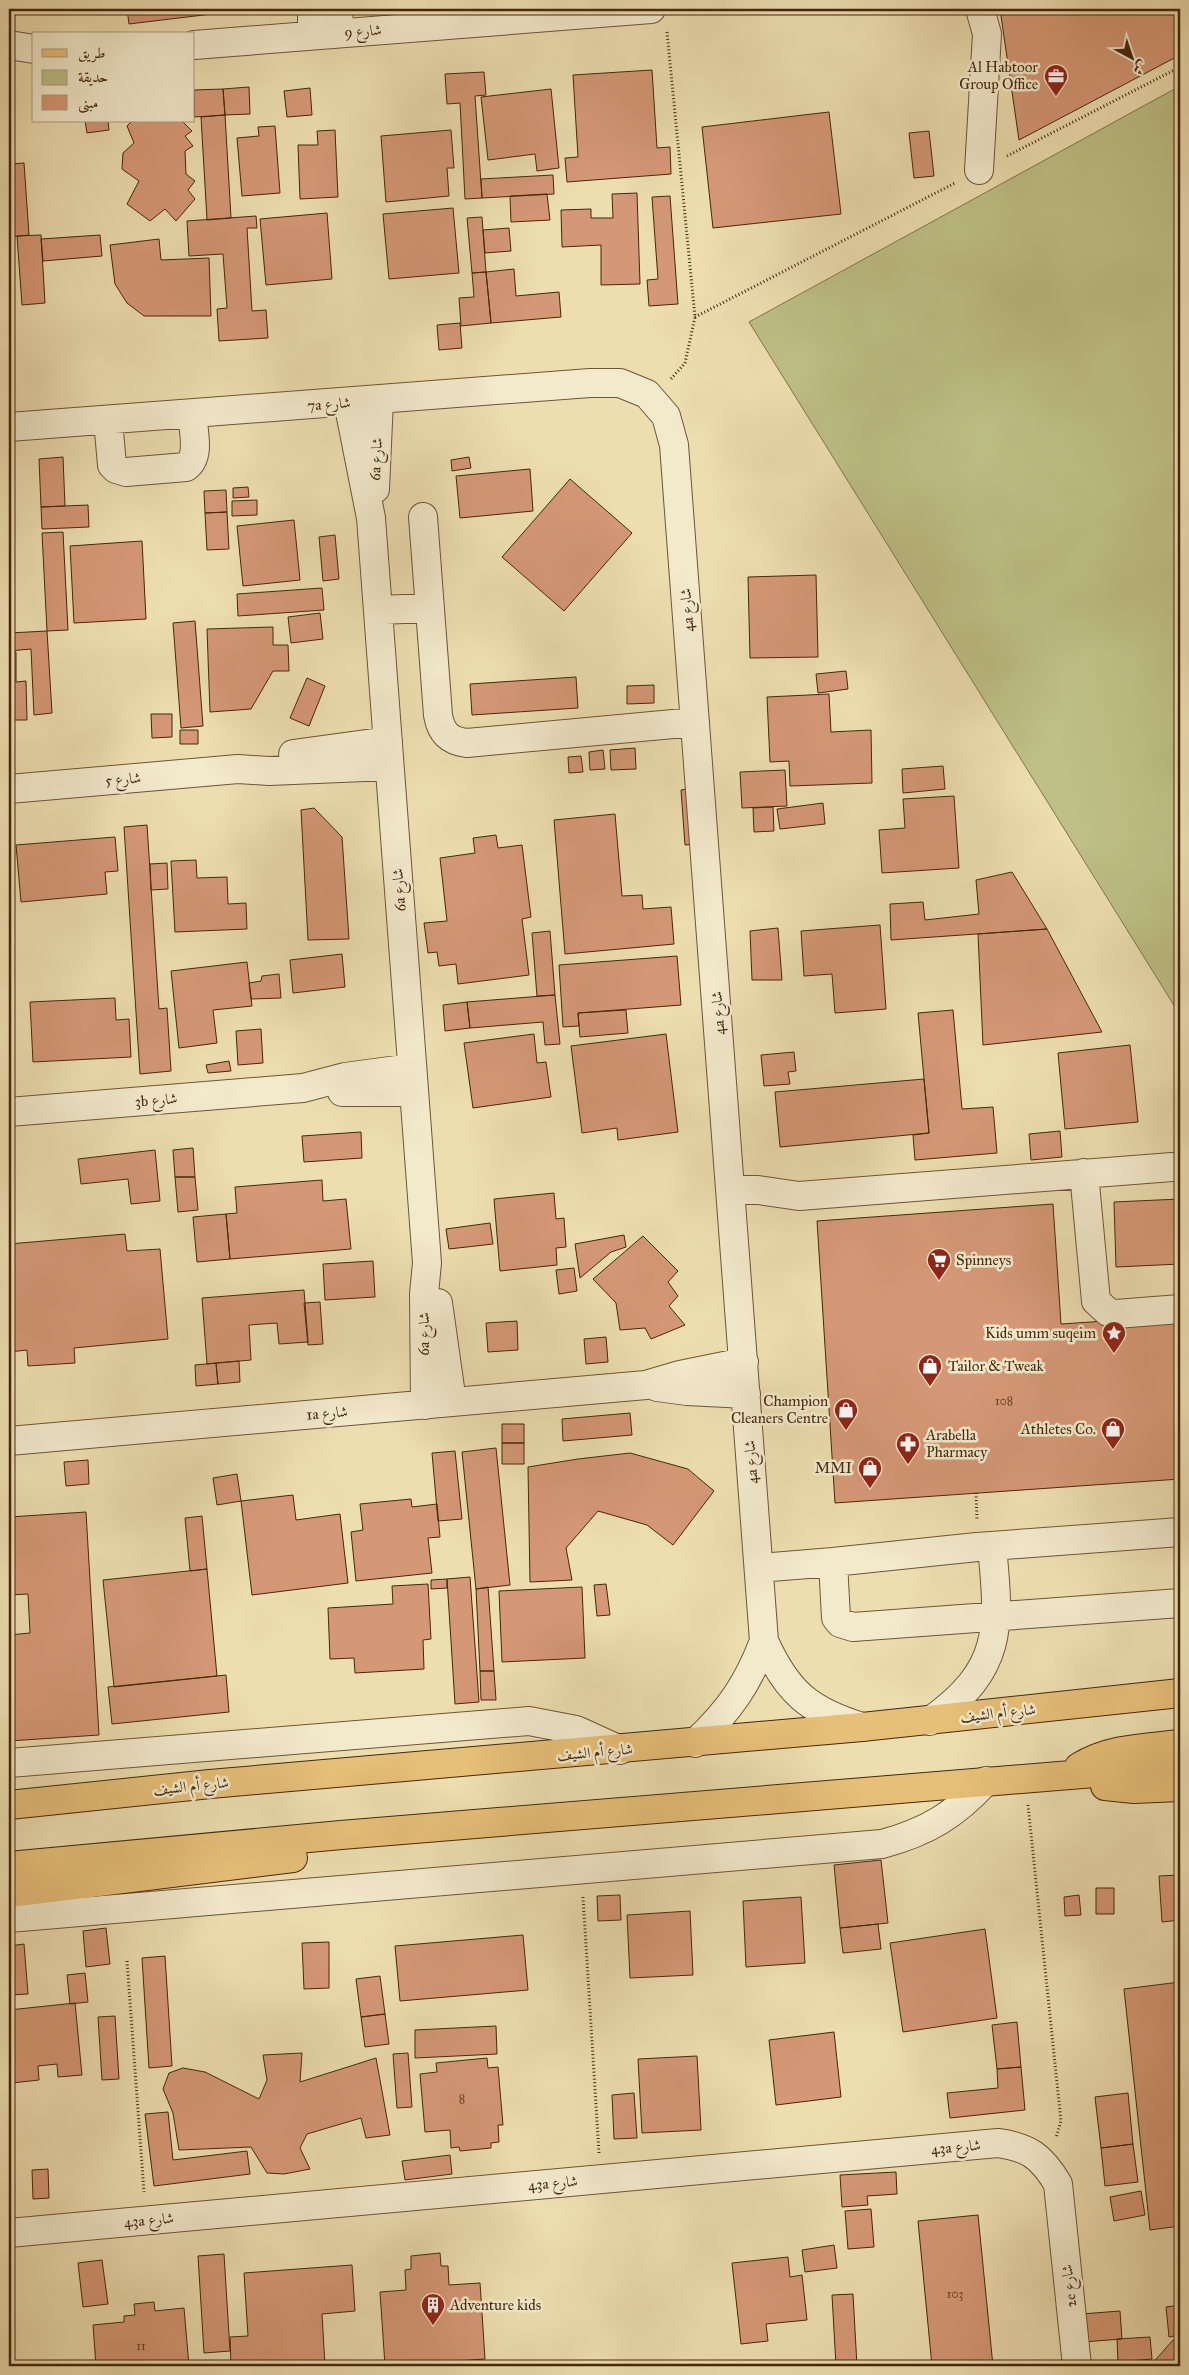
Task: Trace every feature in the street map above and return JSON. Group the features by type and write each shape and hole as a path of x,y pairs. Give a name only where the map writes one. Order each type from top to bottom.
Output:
{"main road":[{"name":"شارع أم الشيف","path":"9,1805 210,1784 862,1728 1180,1693"},
{"path":"1065,1776 1086,1763 1117,1751 1180,1744"},
{"path":"9,1866 341,1835 1180,1766"},
{"path":"1065,1776 1112,1787 1134,1789 1180,1787"},
{"path":"9,1893 292,1858 319,1851 341,1835"}],"street":[{"path":"979,170 987,34 980,9"},
{"name":"شارع 9","path":"195,44 312,22 649,14"},
{"path":"9,45 32,49"},
{"path":"9,64 32,60"},
{"name":"7a شارع","path":"10,422 108,420 590,383 620,383 647,394"},
{"name":"4a شارع","path":"647,394 666,416 674,445 764,1641 781,1674 792,1689 812,1707 835,1719 862,1728"},
{"name":"6a شارع","path":"370,518 374,493 379,400"},
{"name":"6a شارع","path":"348,402 370,518 378,610 427,1263 424,1294 425,1405"},
{"path":"108,420 112,465 120,472 126,472 186,467 191,464 195,453 192,414"},
{"path":"423,517 440,727 446,736 456,742 467,743 695,722"},
{"path":"378,610 430,608"},
{"name":"شارع 5","path":"9,789 238,768 280,756 388,754"},
{"name":"3b شارع","path":"9,1112 303,1088 345,1077 413,1080"},
{"path":"732,1202 1172,1167"},
{"path":"1084,1174 1096,1301 1108,1312 1116,1314 1180,1309"},
{"name":"6a شارع","path":"427,1263 438,1305 452,1402"},
{"name":"1a شارع","path":"9,1441 646,1385 680,1375 744,1362"},
{"name":"1a شارع","path":"646,1385 687,1392 746,1394"},
{"path":"759,1568 1180,1532"},
{"path":"930,1721 952,1706 969,1688 987,1657 993,1642 997,1617 992,1547"},
{"path":"833,1562 834,1611 836,1618 846,1626 1180,1603"},
{"name":"4a شارع","path":"695,1743 718,1722 737,1697 753,1670 764,1641"},
{"path":"9,1763 529,1721 576,1730 620,1750"},
{"path":"9,1918 882,1844 906,1838 950,1815 986,1781"},
{"name":"43a شارع","path":"9,2233 998,2143 1017,2146 1034,2154 1048,2168 1058,2184 1061,2206"},
{"name":"2e شارع","path":"1061,2206 1077,2366"}],"path":[{"path":"647,394 668,382 685,363 696,316 649,14"},
{"path":"696,316 1180,67"},
{"path":"1025,1778 1061,2121 1048,2168"},
{"path":"582,1870 601,2179"},
{"path":"127,1962 146,2220"}],"green space":[{"path":"1180,86 1180,1015 749,322"}],"building":[{"path":"127,9 253,9 129,24"},
{"name":"Al Habtoor Group Office","path":"1000,9 1180,9 1180,55 1019,140"},
{"path":"652,70 657,148 670,147 671,174 567,182 565,158 578,157 573,75"},
{"path":"484,72 486,95 475,96 482,198 465,199 460,103 447,104 445,74"},
{"path":"249,87 250,114 225,115 223,89"},
{"path":"310,88 312,115 287,117 284,91"},
{"path":"223,89 225,115 195,117 195,90"},
{"path":"551,89 559,168 537,171 535,154 488,160 481,97"},
{"path":"829,112 841,214 713,228 702,127"},
{"path":"225,115 231,218 207,220 201,117"},
{"path":"85,122 108,122 109,130 87,133"},
{"path":"131,122 183,122 192,131 185,136 193,146 185,151 186,174 195,181 188,190 195,199 176,221 165,209 150,221 127,204 139,181 122,169 123,153 134,143 127,126"},
{"path":"275,126 280,193 242,196 237,138 259,136 258,127"},
{"path":"335,130 338,197 300,199 298,145 318,145 317,131"},
{"path":"451,130 454,168 447,168 449,196 386,202 381,136"},
{"path":"929,131 934,176 914,178 909,133"},
{"path":"24,163 29,235 9,237 9,164"},
{"path":"553,175 554,194 482,198 481,179"},
{"path":"637,193 640,284 601,285 601,245 562,247 561,210 591,209 591,218 613,218 612,194"},
{"path":"547,194 550,220 511,222 510,196"},
{"path":"670,196 678,304 649,306 647,280 658,279 652,197"},
{"path":"453,208 459,273 389,279 383,214"},
{"path":"327,213 332,279 266,285 260,219"},
{"path":"256,216 257,228 247,228 252,311 266,310 268,338 219,341 217,309 227,308 223,254 189,256 187,221"},
{"path":"482,217 486,272 472,273 467,218"},
{"path":"509,228 511,251 485,253 483,230"},
{"path":"41,235 45,303 22,305 17,236"},
{"path":"100,235 102,256 43,261 41,239"},
{"path":"159,239 161,260 209,258 211,316 144,316 127,303 115,284 110,245"},
{"path":"514,269 516,296 559,292 561,317 491,323 486,272"},
{"path":"486,272 491,323 461,326 459,298 474,297 472,273"},
{"path":"460,323 462,348 439,350 437,325"},
{"path":"63,457 65,506 41,507 39,459"},
{"path":"469,457 471,468 452,471 451,460"},
{"path":"530,469 533,511 460,518 456,476"},
{"path":"570,479 632,533 564,611 502,557"},
{"path":"248,487 249,497 233,498 233,488"},
{"path":"226,490 227,512 205,513 204,491"},
{"path":"257,500 257,515 232,516 232,501"},
{"path":"88,505 89,527 42,529 41,507"},
{"path":"227,512 229,549 207,550 205,513"},
{"path":"294,520 300,580 243,586 237,526"},
{"path":"63,532 68,630 47,631 42,533"},
{"path":"335,535 339,579 323,581 319,537"},
{"path":"142,541 146,619 74,623 70,546"},
{"path":"816,575 818,657 750,658 748,577"},
{"path":"322,588 324,610 238,616 237,594"},
{"path":"320,613 323,639 291,643 288,617"},
{"path":"195,621 203,726 181,728 173,623"},
{"path":"273,627 273,645 288,645 289,671 273,671 251,709 210,712 207,629"},
{"path":"47,631 52,713 34,715 31,649 9,651 9,633"},
{"path":"16,652 16,682 26,681 27,720 9,720 9,653"},
{"path":"846,671 848,689 818,693 816,674"},
{"path":"576,677 578,708 472,715 470,684"},
{"path":"307,678 325,686 309,726 290,718"},
{"path":"654,685 654,703 627,704 627,686"},
{"path":"829,694 831,732 871,730 872,783 790,786 789,761 770,762 767,697"},
{"path":"151,714 172,714 172,737 152,738"},
{"path":"180,730 198,730 198,744 180,744"},
{"path":"635,748 636,769 611,770 610,750"},
{"path":"603,750 605,769 590,770 589,752"},
{"path":"581,756 583,772 569,773 568,757"},
{"path":"943,766 945,789 903,793 902,769"},
{"path":"785,770 787,806 742,808 740,772"},
{"path":"699,788 703,843 685,845 681,790"},
{"path":"954,796 959,868 882,873 879,830 905,828 903,799"},
{"path":"823,803 825,824 780,829 777,809"},
{"path":"773,807 774,831 754,832 753,808"},
{"path":"314,808 342,837 349,939 308,940 301,810"},
{"path":"615,814 622,896 642,895 643,909 671,907 674,944 565,954 554,820"},
{"path":"147,825 159,1009 167,1008 171,1071 140,1074 124,827"},
{"path":"496,835 498,848 522,845 531,917 522,919 529,975 458,984 456,964 439,966 437,952 428,953 424,923 447,921 440,858 475,853 473,838"},
{"path":"115,837 118,871 105,872 107,894 21,902 16,845"},
{"path":"196,860 197,878 227,877 228,904 246,903 247,929 175,932 171,861"},
{"path":"167,863 168,889 151,890 150,864"},
{"path":"1012,872 1047,929 891,940 890,904 923,902 925,920 979,914 976,880"},
{"path":"880,925 886,1009 835,1013 832,974 804,976 801,931"},
{"path":"778,928 782,980 752,980 750,931"},
{"path":"1047,929 1102,1032 983,1045 978,934"},
{"path":"550,931 555,995 537,996 532,933"},
{"path":"342,954 345,987 293,993 290,960"},
{"path":"677,956 681,1005 578,1013 579,1026 563,1027 559,965"},
{"path":"247,962 252,1006 213,1010 217,1043 179,1048 171,971"},
{"path":"279,974 281,998 251,999 249,983 261,981 262,976"},
{"path":"555,995 560,1044 545,1045 543,1022 470,1028 467,1002"},
{"path":"115,998 116,1020 129,1019 131,1057 33,1062 30,1002"},
{"path":"467,1002 470,1028 445,1031 443,1005"},
{"path":"626,1010 628,1033 580,1037 578,1013"},
{"path":"953,1010 962,1109 993,1107 997,1153 915,1160 913,1135 929,1133 918,1013"},
{"path":"261,1029 263,1063 238,1065 236,1031"},
{"path":"534,1034 537,1063 546,1062 551,1097 473,1108 464,1043"},
{"path":"666,1034 678,1132 618,1140 617,1128 582,1133 571,1046"},
{"path":"1130,1045 1138,1122 1065,1129 1058,1053"},
{"path":"794,1052 796,1071 788,1072 790,1084 764,1086 761,1055"},
{"path":"229,1061 231,1071 208,1073 206,1065"},
{"path":"924,1079 929,1133 780,1147 775,1092"},
{"path":"1060,1131 1062,1157 1031,1160 1029,1134"},
{"path":"361,1132 362,1158 304,1162 302,1136"},
{"path":"193,1148 195,1177 175,1177 173,1150"},
{"path":"155,1150 160,1201 131,1204 128,1179 81,1184 78,1159"},
{"path":"175,1177 195,1177 198,1210 178,1212"},
{"path":"322,1180 323,1201 346,1199 351,1249 230,1259 226,1214 237,1213 235,1187"},
{"path":"554,1193 556,1219 564,1218 566,1247 556,1248 557,1265 500,1271 494,1199"},
{"path":"1180,1199 1180,1264 1116,1267 1114,1202"},
{"path":"1053,1204 1061,1324 1180,1316 1180,1479 835,1503 817,1221"},
{"path":"226,1214 230,1259 197,1262 193,1217"},
{"path":"490,1223 493,1244 449,1249 446,1229"},
{"path":"125,1234 127,1251 160,1249 168,1339 74,1348 75,1363 28,1366 27,1350 9,1352 9,1244"},
{"path":"624,1235 626,1247 611,1252 580,1278 575,1244"},
{"path":"643,1236 678,1271 668,1282 678,1296 669,1306 685,1325 651,1339 645,1328 620,1330 616,1303 593,1279"},
{"path":"373,1261 375,1297 325,1300 323,1264"},
{"path":"574,1268 577,1291 559,1294 556,1270"},
{"path":"304,1290 308,1342 279,1344 277,1323 249,1325 251,1360 207,1364 202,1298"},
{"path":"320,1302 323,1344 308,1345 304,1303"},
{"path":"517,1321 518,1350 488,1352 486,1323"},
{"path":"606,1337 608,1362 586,1364 584,1339"},
{"path":"239,1361 240,1382 218,1384 216,1363"},
{"path":"216,1363 218,1384 196,1386 195,1365"},
{"path":"630,1413 632,1435 563,1441 562,1419"},
{"path":"502,1424 524,1424 524,1443 502,1443"},
{"path":"502,1443 524,1443 524,1464 502,1464"},
{"path":"496,1448 510,1585 476,1589 462,1452"},
{"path":"455,1451 462,1519 438,1521 432,1453"},
{"path":"630,1453 688,1469 714,1491 673,1545 647,1525 598,1511 566,1548 572,1580 530,1582 528,1467"},
{"path":"88,1460 89,1484 66,1486 64,1462"},
{"path":"237,1474 241,1501 217,1505 213,1478"},
{"path":"293,1495 296,1520 340,1514 348,1583 252,1595 241,1501"},
{"path":"411,1499 412,1507 437,1504 440,1537 428,1538 432,1573 356,1581 351,1532 363,1530 360,1504"},
{"path":"86,1512 99,1735 9,1741 9,1635 30,1633 28,1594 9,1595 9,1517"},
{"path":"202,1516 207,1569 190,1571 185,1518"},
{"path":"207,1569 217,1676 114,1687 103,1580"},
{"path":"470,1577 479,1702 455,1704 447,1579"},
{"path":"447,1579 447,1588 431,1589 431,1580"},
{"path":"428,1584 431,1639 423,1640 424,1669 355,1673 354,1658 330,1659 328,1608 393,1604 392,1586"},
{"path":"606,1584 610,1615 597,1616 594,1585"},
{"path":"488,1587 494,1671 480,1671 476,1589"},
{"path":"582,1587 585,1658 502,1662 499,1591"},
{"path":"480,1671 494,1671 496,1700 481,1700"},
{"path":"226,1675 229,1712 112,1724 108,1687"},
{"path":"881,1860 888,1923 840,1928 834,1865"},
{"path":"1180,1875 1180,1920 1162,1922 1159,1876"},
{"path":"1096,1888 1114,1888 1114,1914 1096,1914"},
{"path":"620,1895 621,1920 598,1921 597,1896"},
{"path":"1079,1895 1081,1915 1065,1916 1064,1897"},
{"path":"801,1897 805,1963 746,1967 743,1901"},
{"path":"690,1911 693,1975 630,1978 627,1915"},
{"path":"878,1924 881,1949 843,1953 840,1928"},
{"path":"106,1928 110,1964 86,1967 83,1931"},
{"path":"985,1929 997,2018 903,2032 890,1943"},
{"path":"523,1935 528,1990 400,2001 395,1946"},
{"path":"329,1942 329,1988 304,1989 302,1943"},
{"path":"24,1944 28,1994 9,1995 9,1946"},
{"path":"165,1956 172,2066 149,2068 142,1958"},
{"path":"85,1973 88,2002 70,2004 67,1975"},
{"path":"380,1976 385,2014 361,2017 356,1979"},
{"path":"1180,1982 1180,2226 1150,2230 1124,1989"},
{"path":"75,2003 82,2075 58,2077 57,2064 38,2066 39,2080 12,2083 9,2050 9,2010"},
{"path":"385,2014 389,2044 365,2047 361,2017"},
{"path":"115,2016 119,2079 102,2080 98,2017"},
{"path":"1017,2022 1021,2067 997,2069 992,2025"},
{"path":"496,2026 497,2054 415,2058 415,2030"},
{"path":"834,2032 841,2097 776,2105 769,2040"},
{"path":"302,2053 300,2082 376,2058 390,2135 366,2138 361,2118 307,2134 300,2148 310,2169 284,2174 267,2173 251,2147 179,2150 173,2113 163,2089 169,2073 183,2068 205,2072 259,2099 267,2080 263,2055"},
{"path":"408,2053 412,2107 397,2108 393,2054"},
{"path":"697,2056 701,2130 642,2133 638,2059"},
{"path":"487,2058 488,2068 498,2067 503,2125 498,2125 499,2142 491,2143 491,2148 460,2151 459,2147 451,2148 450,2130 425,2132 420,2074 437,2072 436,2063"},
{"path":"1021,2067 1025,2110 950,2118 947,2093 998,2088 997,2069"},
{"path":"634,2093 637,2138 614,2139 612,2095"},
{"path":"1128,2093 1133,2144 1101,2148 1095,2097"},
{"path":"168,2112 173,2160 247,2151 250,2174 154,2186 145,2114"},
{"path":"1133,2144 1138,2182 1105,2186 1101,2148"},
{"path":"450,2155 452,2174 405,2180 402,2161"},
{"path":"48,2169 49,2198 33,2199 32,2170"},
{"path":"896,2172 897,2194 867,2196 868,2205 842,2207 840,2175"},
{"path":"1141,2191 1145,2215 1114,2221 1110,2197"},
{"path":"871,2209 874,2247 848,2249 845,2211"},
{"path":"978,2215 993,2366 932,2366 918,2221"},
{"path":"834,2245 837,2268 805,2272 802,2250"},
{"name":"Adventure kids","path":"440,2253 441,2266 448,2266 449,2285 480,2283 485,2359 385,2366 380,2292 406,2290 405,2270 411,2269 411,2256"},
{"path":"224,2254 230,2351 204,2353 198,2256"},
{"path":"788,2257 790,2277 802,2275 807,2320 766,2324 768,2341 741,2344 732,2263"},
{"path":"102,2260 108,2304 83,2307 78,2263"},
{"path":"352,2265 355,2311 322,2314 325,2366 231,2366 230,2337 248,2336 244,2273"},
{"path":"853,2294 857,2366 836,2366 832,2295"},
{"path":"154,2302 155,2311 184,2308 189,2366 96,2366 93,2325 124,2322 124,2316 135,2315 134,2304"},
{"path":"1180,2305 1180,2335 1169,2337 1166,2307"},
{"path":"1120,2311 1122,2339 1083,2342 1081,2314"},
{"path":"1150,2337 1152,2359 1118,2362 1117,2339"},
{"path":"1173,2340 1180,2346 1180,2366 1150,2366"}],"place":[{"name":"Al Habtoor Group Office","path":"1056,97"},
{"name":"Spinneys","path":"939,1281"},
{"name":"Kids umm suqeim","path":"1114,1354"},
{"name":"Tailor & Tweak","path":"930,1387"},
{"name":"Champion Cleaners Centre","path":"846,1431"},
{"name":"Athletes Co.","path":"1113,1450"},
{"name":"Arabella Pharmacy","path":"908,1465"},
{"name":"MMI","path":"870,1489"},
{"name":"Adventure kids","path":"433,2326"}]}
